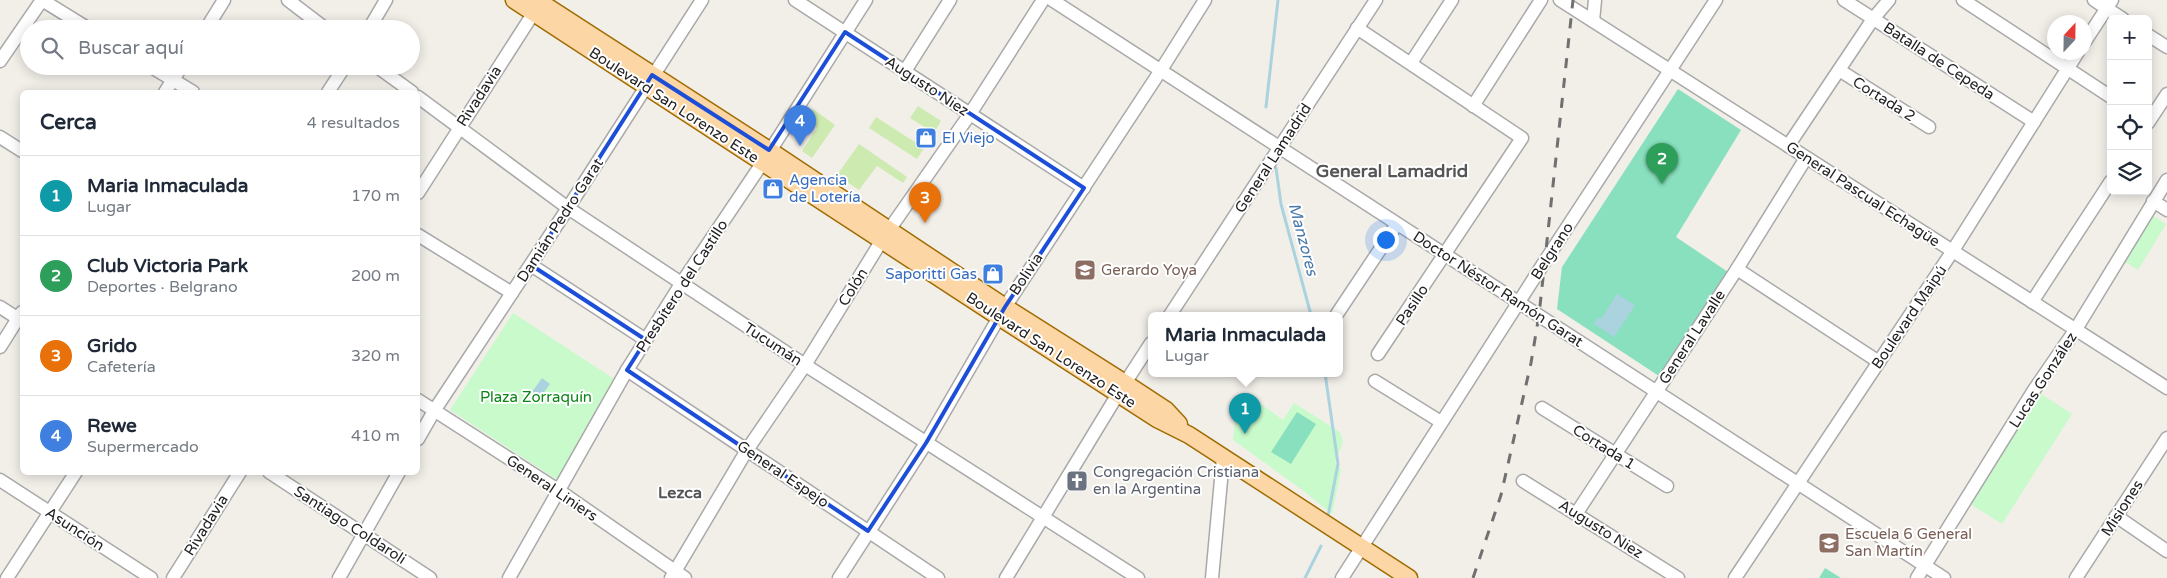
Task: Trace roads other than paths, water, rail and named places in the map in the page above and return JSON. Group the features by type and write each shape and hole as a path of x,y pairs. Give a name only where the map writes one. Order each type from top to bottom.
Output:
{"main road":[{"name":"Boulevard San Lorenzo Este","path":"514,0 538,4 649,81 1002,312 1122,388 1157,419 1189,435 1409,578"}],"street":[{"path":"28,20 42,0 74,20"},
{"path":"212,20 224,0"},
{"path":"288,0 314,20"},
{"path":"374,20 386,0"},
{"name":"Damián Pedro Garat","path":"420,436 434,411 531,265 702,0"},
{"name":"Augusto Niez","path":"795,0 1084,188"},
{"name":"Presbítero del Castillo","path":"509,578 627,370 866,0"},
{"path":"905,71 950,0"},
{"name":"Colón","path":"677,576 747,450 805,365 886,235 970,114 1043,0"},
{"name":"Doctor Néstor Ramón Garat","path":"1052,0 1944,578"},
{"name":"Bolivia","path":"839,578 926,443 1002,312 1205,0"},
{"name":"General Lamadrid","path":"1172,312 1376,0"},
{"path":"1411,63 1452,0"},
{"path":"1358,28 1473,106 1541,0"},
{"name":"General Pascual Echagüe","path":"1560,0 2167,388"},
{"path":"1593,21 1595,0"},
{"name":"Belgrano","path":"1342,578 1360,547 1716,0"},
{"name":"Batalla de Cepeda","path":"1844,0 2034,122"},
{"path":"1788,146 1873,19 1888,0"},
{"path":"1963,0 2107,94"},
{"path":"2094,0 2109,4 2119,15"},
{"name":"Rivadavia","path":"420,190 538,4"},
{"path":"2092,31 2109,4"},
{"path":"0,61 20,32"},
{"path":"2152,38 2167,47"},
{"name":"Boulevard Maipú","path":"1735,578 1952,252 2073,60"},
{"name":"Cortada 2","path":"1839,70 1929,127"},
{"path":"165,75 190,90"},
{"path":"166,90 176,75"},
{"path":"329,90 339,75"},
{"path":"388,75 409,90"},
{"path":"2152,117 2167,94"},
{"name":"Tucumán","path":"420,99 568,208 805,365 1138,578"},
{"name":"Pasillo","path":"1378,354 1446,255 1522,138 1473,106"},
{"path":"0,137 20,150"},
{"name":"General Lavalle","path":"1576,514 1806,158"},
{"name":"Lucas González","path":"1917,578 2034,390 2076,329 2167,180"},
{"path":"2032,302 2107,187"},
{"path":"2153,201 2167,210"},
{"path":"1338,312 1397,224"},
{"path":"420,236 512,294"},
{"path":"531,265 646,340"},
{"path":"1736,269 1878,362"},
{"path":"0,307 20,317"},
{"path":"0,347 20,318"},
{"path":"1006,578 1148,348"},
{"name":"General Espejo","path":"627,370 938,578"},
{"path":"1375,381 1441,422"},
{"name":"General Liniers","path":"420,401 558,490 677,576"},
{"name":"Cortada 1","path":"1542,408 1667,486"},
{"name":"Misiones","path":"2076,578 2167,438"},
{"path":"1212,578 1223,458"},
{"path":"7,578 74,475"},
{"name":"Rivadavia","path":"172,578 238,475"},
{"name":"Santiago Coldaroli","path":"274,475 430,578"},
{"path":"339,578 397,475"},
{"name":"Asunción","path":"0,480 151,578"},
{"name":"Augusto Niez","path":"1523,481 1678,578"},
{"path":"2116,516 2167,551"}],"water":[{"path":"1617,294 1635,305 1614,337 1594,324 1598,317 1601,319"},
{"path":"542,378 550,384 540,398 532,392"}],"waterway":[{"name":"Manzores","path":"1266,107 1278,0"},
{"name":"Manzores","path":"1276,168 1281,204 1310,312"},
{"name":"Manzores","path":"1326,377 1338,464 1328,516"},
{"name":"Manzores","path":"1305,578 1321,546"}],"railway":[{"path":"1473,578 1501,495 1531,363 1539,315 1573,0"}],"place":[{"name":"El Viejo","path":"926,138"},
{"name":"Rewe","path":"800,146"},
{"name":"Club Victoria Park","path":"1662,184"},
{"name":"Agencia de Lotería","path":"773,189"},
{"name":"Grido","path":"925,223"},
{"name":"Gerardo Yoya","path":"1085,270"},
{"name":"Saporitti Gas","path":"993,274"},
{"name":"Maria Inmaculada","path":"1245,434"},
{"name":"Congregación Cristiana en la Argentina","path":"1077,481"},
{"name":"Escuela 6 General San Martín","path":"1829,543"}],"district":[{"name":"General Lamadrid","path":"1392,171"},
{"name":"Lezca","path":"680,492"}],"park label":[{"name":"Plaza Zorraquín","path":"536,397"}]}
